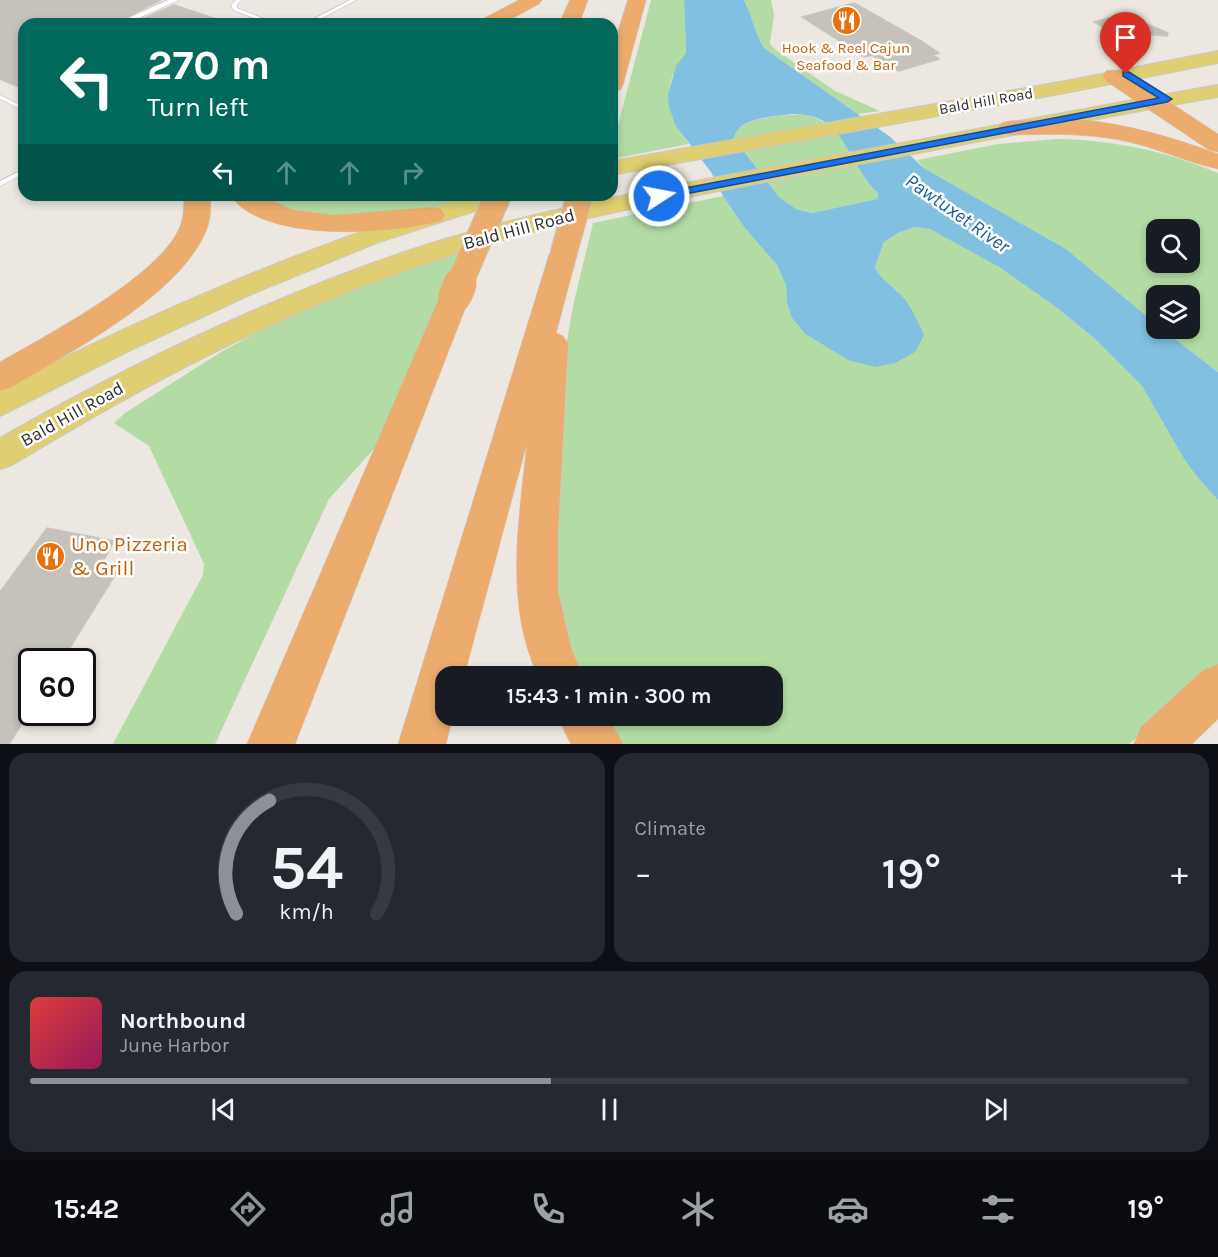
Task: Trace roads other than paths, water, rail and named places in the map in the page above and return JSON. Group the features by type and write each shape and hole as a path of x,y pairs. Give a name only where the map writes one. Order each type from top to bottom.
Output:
{"highway":[{"path":"499,18 533,0"},
{"path":"572,18 579,0"},
{"path":"618,65 637,0"},
{"path":"1120,75 1160,101 1218,133"},
{"path":"1160,101 1218,145"},
{"path":"1010,128 1069,126 1117,132 1148,139 1218,162"},
{"path":"0,378 113,306 165,267 188,240 198,215 197,201"},
{"path":"253,201 269,211 303,221 355,224 432,215"},
{"path":"456,296 462,263 484,201"},
{"path":"271,744 496,201"},
{"path":"422,744 578,201"},
{"path":"556,666 550,653 537,591 538,531 561,264"},
{"path":"0,354 113,306"},
{"path":"1158,744 1218,687"},
{"path":"586,726 598,744"}],"main road":[{"name":"Bald Hill Road","path":"618,167 1218,57"},
{"name":"Bald Hill Road","path":"0,454 188,352 338,286 505,231 677,192 1010,128 1218,91"},
{"name":"Bald Hill Road","path":"0,403 97,353 247,283 338,247 479,201"}],"street":[{"path":"133,18 175,0"}],"lane":[{"path":"239,0 234,5 235,9 259,18"},
{"path":"319,18 354,0"},
{"path":"0,97 18,106"},
{"path":"0,184 18,174"}],"water":[{"name":"Pawtuxet River","path":"684,0 744,0 764,48 889,136 925,169 1066,249 1146,316 1146,339 1175,339 1218,372 1218,500 1185,460 1142,386 1095,339 1056,307 999,267 930,229 915,227 898,233 884,242 875,267 882,278 906,301 919,324 924,335 915,352 895,363 875,367 848,360 805,334 792,318 787,304 786,285 777,265 744,227 723,196 711,172 676,126 669,107 668,94 676,66 686,53","holes":["791,114 809,115 823,121 843,142 867,181 878,193 877,199 812,213 796,209 779,197 734,138 742,126 767,117"]}],"place":[{"name":"Hook & Reel Cajun Seafood & Bar","path":"846,21"},
{"name":"Uno Pizzeria & Grill","path":"50,556"}]}
